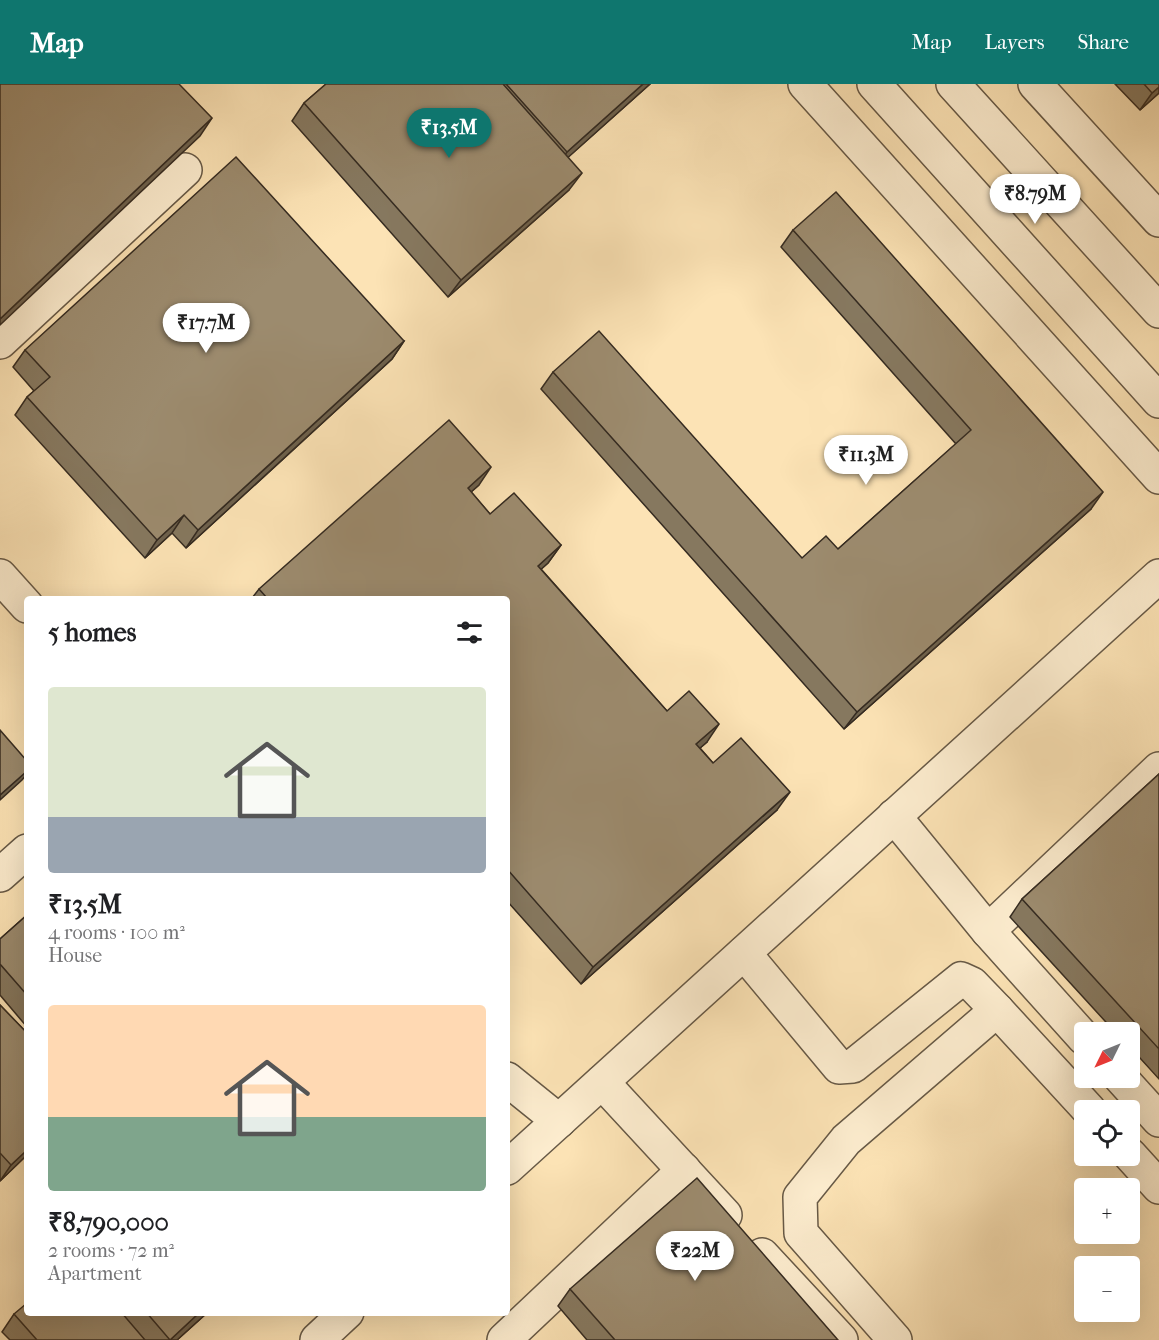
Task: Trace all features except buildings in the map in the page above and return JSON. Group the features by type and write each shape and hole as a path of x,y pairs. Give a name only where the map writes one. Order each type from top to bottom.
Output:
{"street":[{"path":"805,84 1159,477"},
{"path":"874,84 1159,401"},
{"path":"953,84 1159,311"},
{"path":"1035,84 1159,220"},
{"path":"0,342 185,170"},
{"path":"0,576 24,603"},
{"path":"510,1165 1159,576"},
{"path":"988,931 1159,769"},
{"path":"894,816 988,931 1074,1027"},
{"path":"0,875 24,854"},
{"path":"744,953 839,1068 853,1066 961,979 972,984 1080,1100"},
{"path":"895,1340 801,1233 800,1197 846,1140 997,1010"},
{"path":"510,1081 559,1121"},
{"path":"602,1082 841,1340"},
{"path":"1130,1088 1159,1120"},
{"path":"1140,1166 1159,1187"},
{"path":"504,1340 684,1170"}]}
